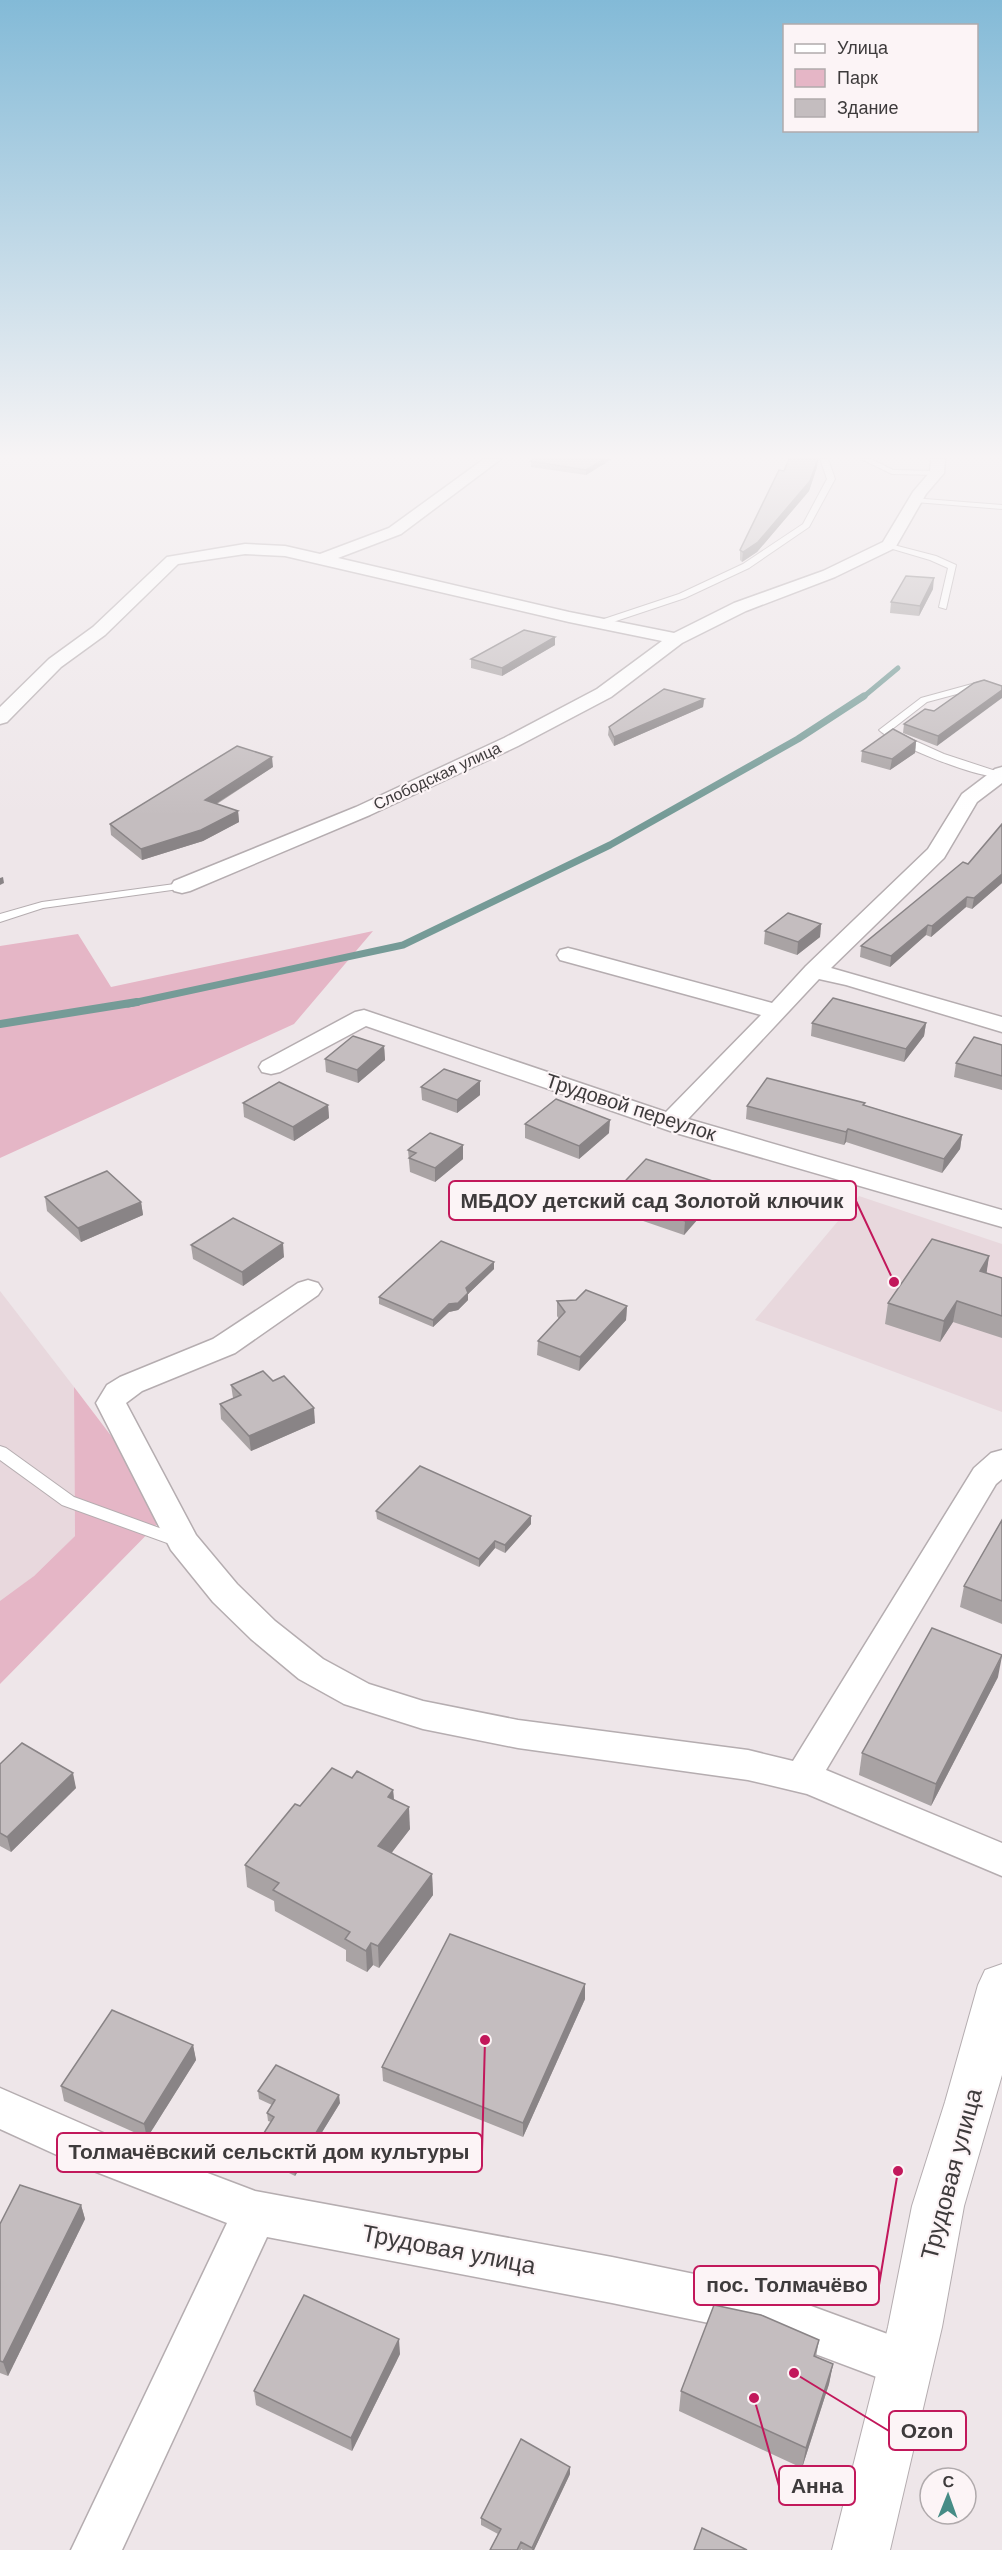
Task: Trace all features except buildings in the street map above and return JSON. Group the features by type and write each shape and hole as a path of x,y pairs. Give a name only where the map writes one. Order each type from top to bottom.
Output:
{"street":[{"path":"1,715 55,663 99,631 154,578"},
{"path":"403,578 598,624 676,639"},
{"name":"Слободская улица","path":"182,886 363,811 511,742 604,693 676,639 740,607 818,578"},
{"path":"671,1122 777,1012 814,970 936,853 969,798 1001,774"},
{"path":"568,955 777,1012"},
{"path":"814,970 1002,1025"},
{"name":"Трудовой переулок","path":"271,1067 364,1017 671,1122 1002,1219"},
{"path":"308,1289 224,1346 131,1383 118,1392 111,1403 183,1542 225,1593 263,1630 311,1669 357,1694 423,1715 518,1734 748,1765 814,1781 1002,1860"},
{"path":"802,1778 985,1476 1002,1461"},
{"name":"Трудовая улица","path":"861,2550 915,2327 938,2206 999,2010"},
{"name":"Трудовая улица","path":"0,2108 96,2151 255,2213 612,2280 762,2311 906,2364"},
{"path":"96,2550 255,2213"}],"lane":[{"path":"598,624 693,591 721,578"},
{"path":"943,607 950,578"},
{"path":"1001,774 970,768 918,750 884,730 924,700 983,684 1002,690"},
{"path":"0,918 42,905 182,886"},
{"path":"0,1452 68,1501 183,1542"}],"shaded area":[{"path":"859,1196 1002,1244 1002,1412 755,1320"},
{"path":"0,1291 74,1387 75,1536 34,1576 0,1602"}],"green space":[{"path":"373,931 294,1024 0,1158 0,946 78,934 111,987"},
{"path":"74,1387 169,1512 0,1684 0,1601 34,1576 75,1536"}],"waterway":[{"path":"862,698 898,668"},
{"path":"128,1004 403,945 610,845 798,739 864,696"},
{"path":"0,1024 137,1002"}],"place":[{"name":"МБДОУ детский сад Золотой ключик","path":"894,1282"},
{"name":"Толмачёвский сельсктй дом культуры","path":"485,2040"},
{"name":"пос. Толмачёво","path":"898,2171"},
{"name":"Ozon","path":"794,2373"},
{"name":"Анна","path":"754,2398"}]}
